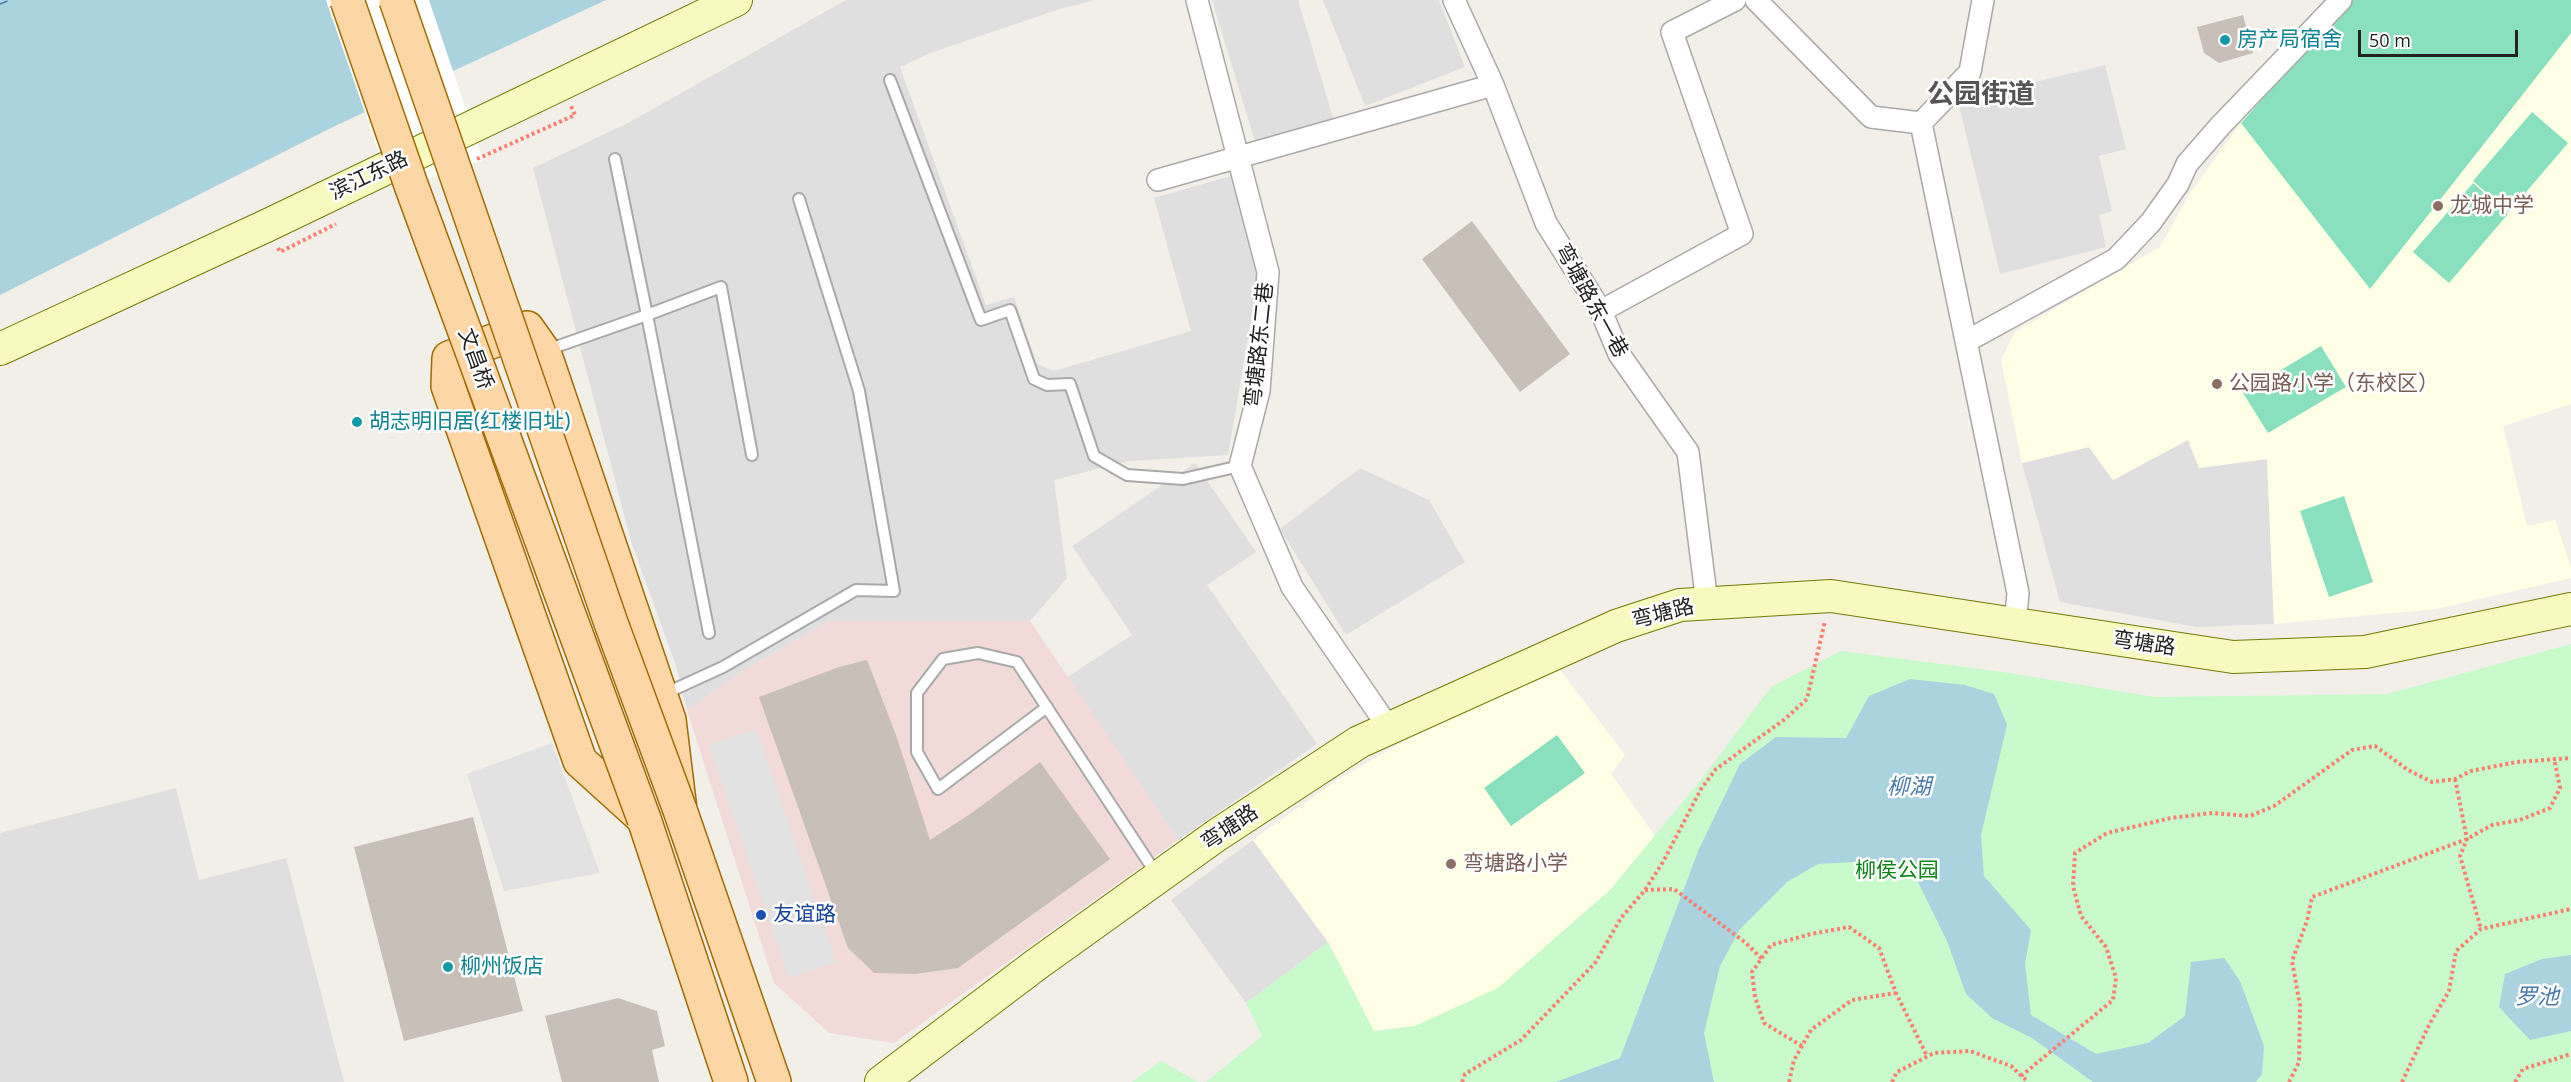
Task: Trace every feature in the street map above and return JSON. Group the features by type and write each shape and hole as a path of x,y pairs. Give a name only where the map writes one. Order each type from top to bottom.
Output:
{"main road":[{"name":"文昌桥","path":"347,0 415,196 644,819 731,1082"},
{"name":"文昌桥","path":"396,0 611,623 680,810"},
{"path":"644,819 580,761 448,386 448,358 527,327 544,352 661,695 669,720 680,810 774,1082"}],"street":[{"name":"滨江东路","path":"0,350 266,226 736,0"},
{"name":"弯塘路东二巷","path":"1197,0 1268,272 1259,391 1240,466"},
{"name":"弯塘路东一巷","path":"1454,0 1493,85 1546,223 1601,311 1619,354 1688,452 1707,603"},
{"path":"1601,311 1742,234 1672,32 1735,0"},
{"path":"1756,0 1871,117 1921,123"},
{"path":"1921,123 1970,72 1983,0"},
{"path":"1967,341 2116,259 2151,222 2178,184 2187,164 2341,0"},
{"path":"1158,180 1493,85"},
{"path":"1921,123 2018,593 2015,625"},
{"path":"1240,466 1292,587 1389,728"},
{"name":"弯塘路","path":"881,1082 1217,835 1359,742 1616,626 1680,605 1831,596 2233,657 2365,652 2571,609"}],"lane":[{"path":"890,80 981,320 1010,310 1034,379 1047,385 1070,384 1094,456 1127,475 1183,479 1240,466"},
{"path":"615,159 709,633"},
{"path":"661,695 723,667 856,590 894,591 859,391 799,199"},
{"path":"544,352 721,287 752,455"},
{"path":"1047,707 938,789 917,752 916,693 943,659 978,652 1017,662 1047,707 1159,877"}],"path":[{"path":"454,170 576,115 560,85"},
{"path":"1462,1082 1465,1074 1521,1040 1595,963 1621,918 1645,890 1680,831 1701,789 1716,770 1785,720 1807,699 1831,596"},
{"path":"2021,1076 2113,1000 2116,978 2106,947 2081,916 2073,886 2075,853 2107,833 2171,818 2212,813 2250,816 2274,806 2352,750 2374,746 2408,770 2432,782 2455,779 2471,771 2517,762 2571,758"},
{"path":"2289,1082 2299,1062 2300,1005 2292,961 2307,921 2312,897 2467,838 2492,825 2520,820 2550,808 2560,788 2554,758"},
{"path":"2455,779 2467,838 2460,856 2481,929"},
{"path":"1645,890 1674,889 1746,943 1762,958"},
{"path":"2402,1082 2429,1024 2449,991 2456,951 2481,929 2571,909"},
{"path":"1802,1046 1764,1023 1755,997 1752,972 1771,945 1849,927 1879,948 1896,993 1927,1056"},
{"path":"1789,1082 1794,1060 1811,1030 1852,1000 1896,993"},
{"path":"1892,1082 1897,1072 1934,1053 1970,1051 2011,1066 2028,1082"},
{"path":"2515,1082 2523,1069 2571,1054"}],"shaded area":[{"path":"846,0 1095,0 1060,9 930,53 900,67 986,305 1014,297 1037,364 1054,371 1191,331 1154,198 1231,176 1258,279 1228,455 1129,461 1054,480 1067,578 1030,621 829,621 743,671 687,710 676,666 631,541 533,168 630,122"},
{"path":"1212,0 1298,0 1334,121 1256,145"},
{"path":"1323,0 1439,0 1465,67 1365,106"},
{"path":"2351,0 2571,0 2571,404 2503,426 2527,526 2555,520 2571,567 2571,578 2436,609 2274,624 2267,459 2199,468 2188,440 2113,480 2089,447 2022,463 2001,360 2015,332 2160,247 2190,193 2241,123"},
{"path":"2105,65 2126,149 2099,156 2112,211 2099,215 2106,247 2000,274 1958,101"},
{"path":"2188,439 2199,468 2267,459 2274,624 2196,627 2060,602 2022,463 2089,447 2113,480"},
{"path":"1195,463 1256,552 1207,585 1317,744 1178,840 1067,677 1132,635 1072,546"},
{"path":"1360,468 1429,500 1465,562 1346,635 1280,529"},
{"path":"829,621 1030,621 1178,840 894,1043 829,1033 774,983 687,710 743,671"},
{"name":"弯塘路小学","path":"1560,670 1625,755 1611,774 1655,836 1611,889 1498,988 1415,1026 1374,1031 1328,942 1253,840 1337,780 1418,733"},
{"path":"756,729 836,962 789,978 709,745"},
{"path":"552,743 600,873 504,891 467,774"},
{"path":"176,788 199,880 286,858 344,1082 0,1082 0,833"},
{"path":"1253,840 1328,942 1246,1003 1171,900"}],"green space":[{"path":"2351,0 2571,0 2571,33 2370,289 2241,123"},
{"path":"2532,112 2568,143 2509,212 2473,181"},
{"path":"2473,183 2508,214 2449,283 2413,252"},
{"path":"2321,346 2346,387 2268,433 2243,393"},
{"path":"2344,496 2373,582 2329,597 2300,511"},
{"name":"柳侯公园","path":"2571,644 2571,1082 1206,1082 1262,1036 1246,1003 1328,942 1374,1031 1415,1026 1498,988 1611,889 1703,777 1771,687 1841,651 2003,672 2154,697 2387,694"},
{"path":"1557,735 1585,773 1511,826 1484,788"},
{"path":"1161,1061 1198,1082 1132,1082"}],"water":[{"path":"0,0 606,0 335,126 0,295"},
{"name":"柳湖","path":"1910,679 1965,685 1994,694 2007,725 1981,835 1984,876 2031,930 2025,964 2031,1015 2096,1054 2148,1043 2185,1016 2191,962 2224,958 2240,981 2264,1046 2262,1074 2256,1082 2093,1082 2032,1038 1992,1018 1966,994 1947,941 1917,880 1901,868 1854,862 1818,864 1787,882 1740,929 1720,966 1704,1033 1714,1082 1556,1082 1620,1058 1699,849 1740,764 1776,737 1846,738 1869,696"},
{"name":"罗池","path":"2571,955 2571,1031 2530,1040 2499,1007 2505,974 2542,959"}],"pier":[{"path":"326,0 429,0 483,160 392,191"}],"building":[{"name":"房产局宿舍","path":"2243,15 2253,53 2219,63 2204,53 2197,27"},
{"path":"1472,221 1570,354 1520,392 1422,259"},
{"path":"867,660 896,735 930,840 973,812 1040,762 1110,859 958,968 915,974 874,973 848,948 759,697 839,667"},
{"name":"柳州饭店","path":"473,817 523,1011 404,1041 354,847"},
{"path":"618,998 657,1011 665,1046 652,1050 659,1082 562,1082 545,1016"}],"ferry route":[{"path":"0,4 10,0"}],"place":[{"name":"房产局宿舍","path":"2225,40"},
{"name":"龙城中学","path":"2438,206"},
{"name":"公园路小学（东校区）","path":"2217,384"},
{"name":"胡志明旧居(红楼旧址)","path":"357,422"},
{"name":"弯塘路小学","path":"1451,864"},
{"name":"友谊路","path":"761,915"},
{"name":"柳州饭店","path":"448,967"}],"district":[{"name":"公园街道","path":"1981,95"}]}
